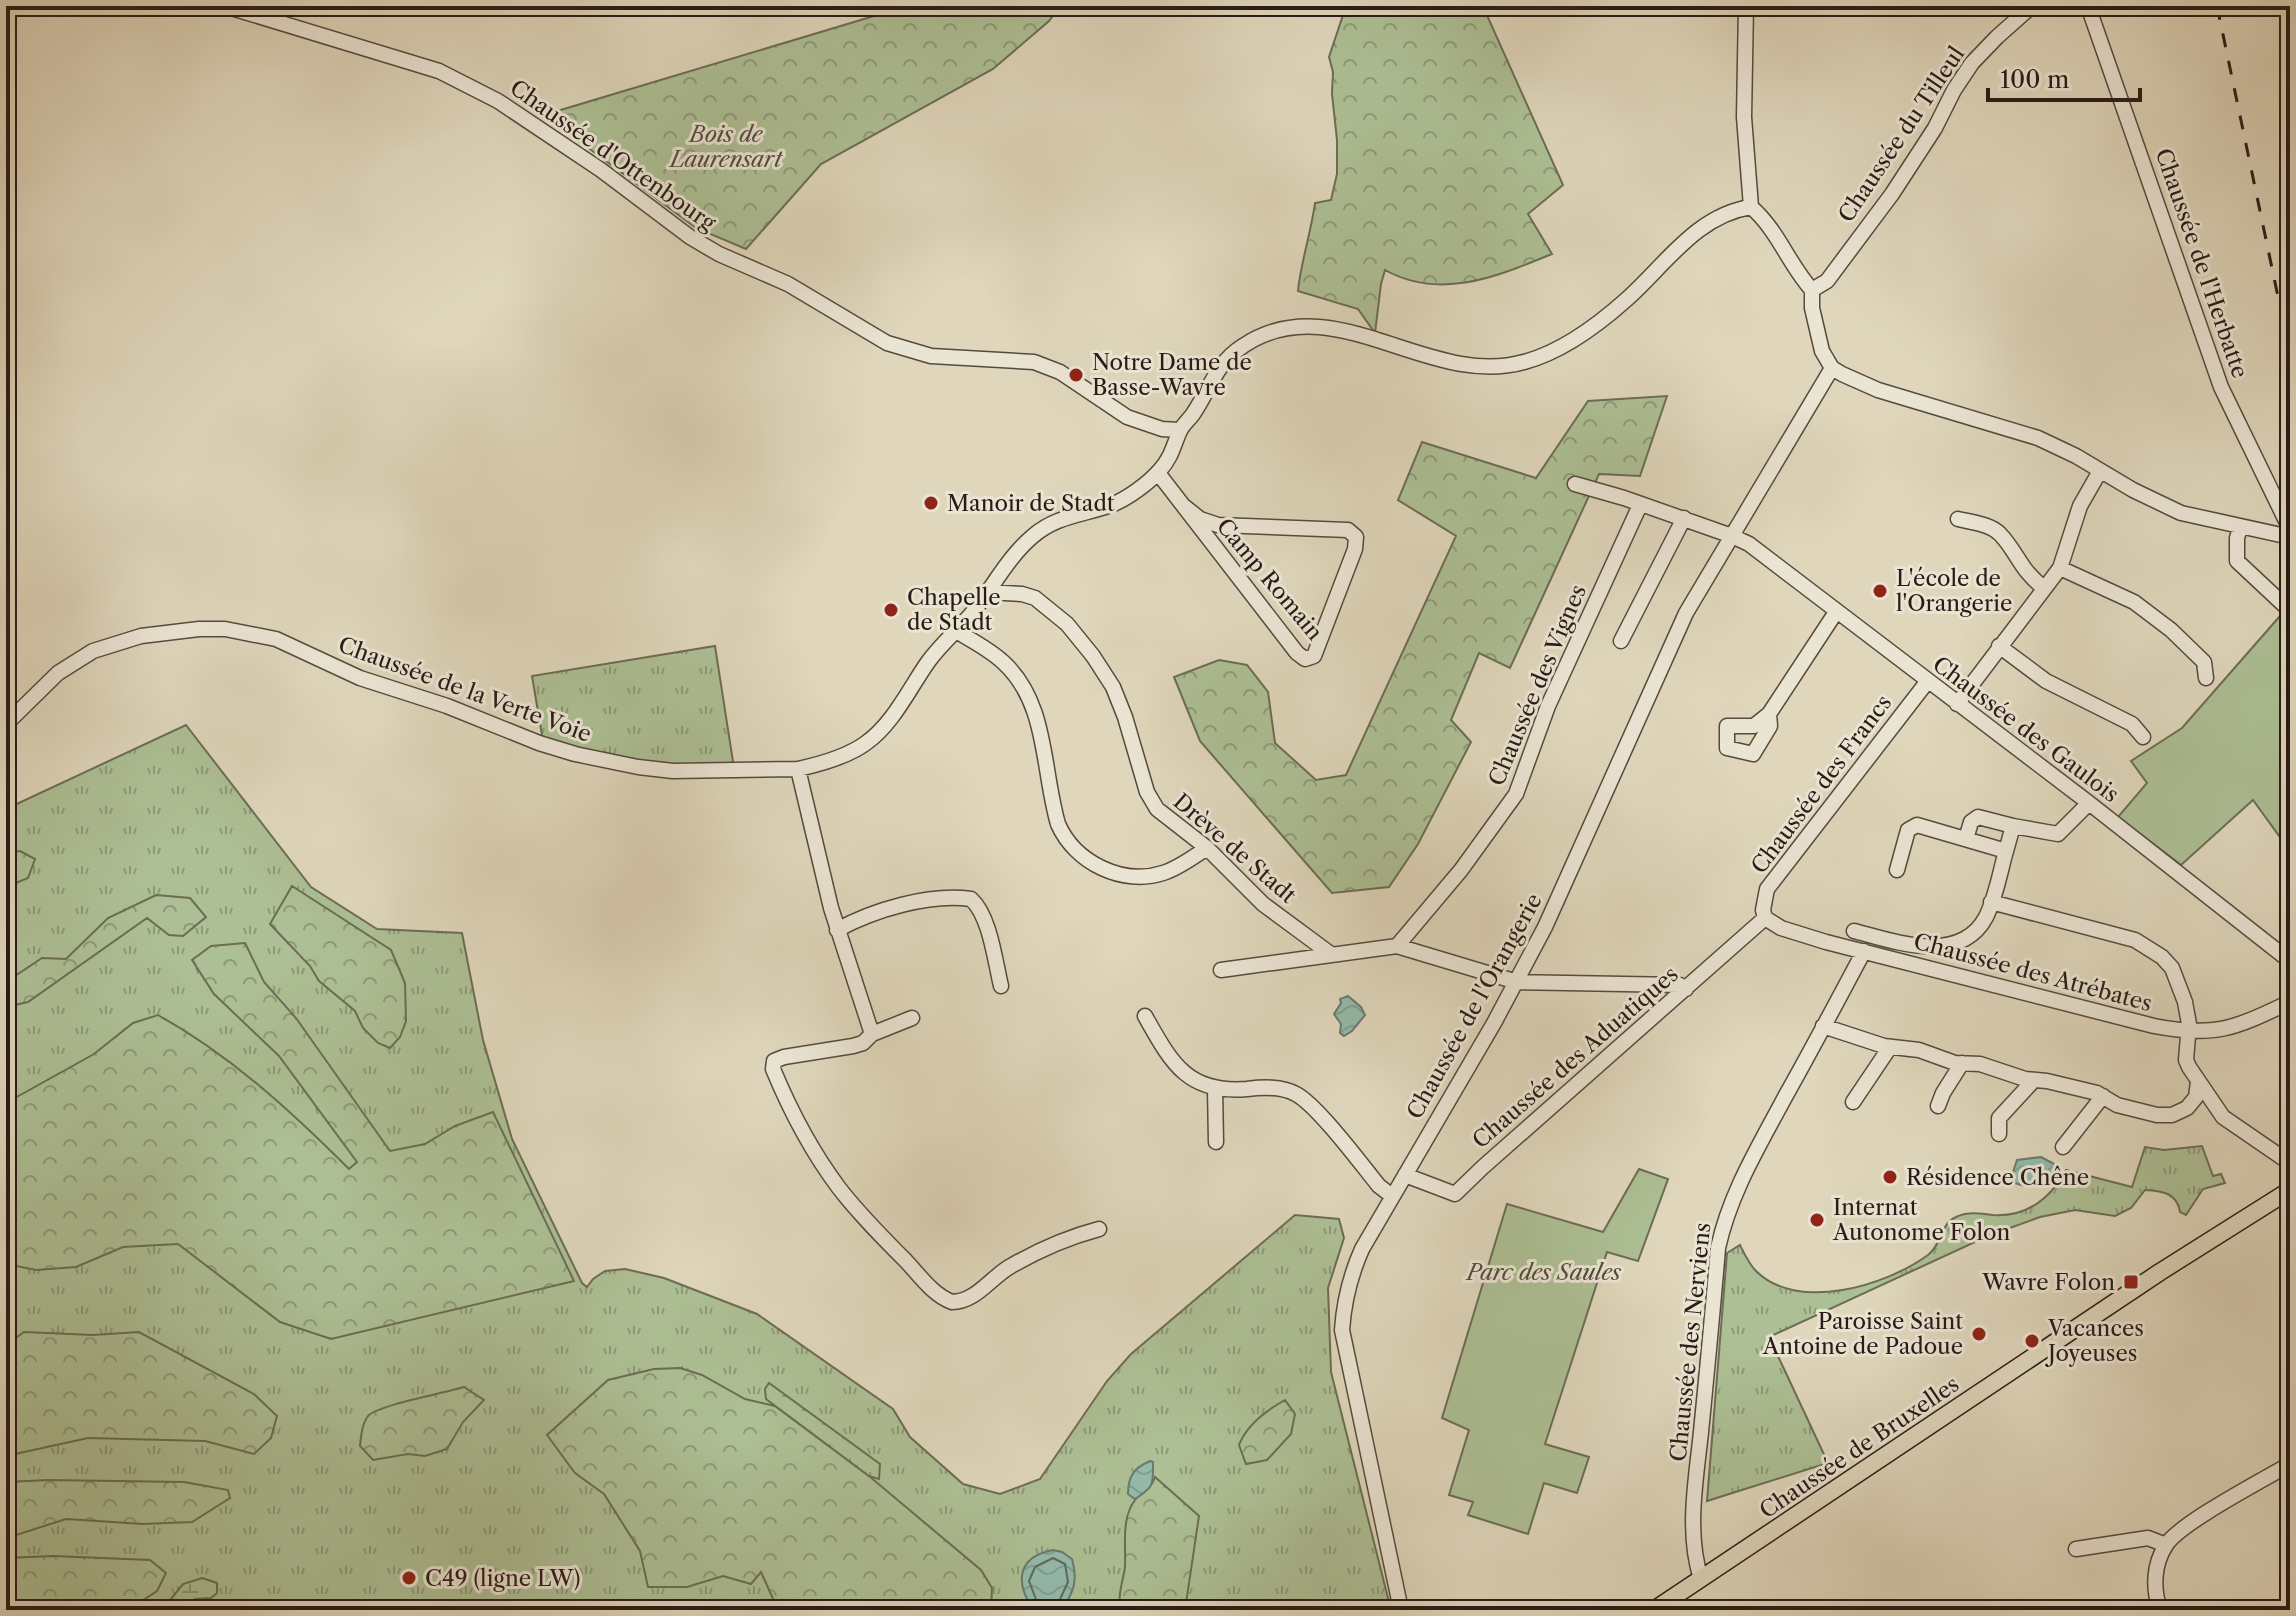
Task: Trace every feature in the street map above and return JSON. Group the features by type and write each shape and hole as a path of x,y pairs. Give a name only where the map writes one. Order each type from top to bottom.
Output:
{"main road":[{"name":"Chaussée de Bruxelles","path":"1654,1610 2160,1272 2290,1190"}],"street":[{"name":"Chaussée d'Ottenbourg","path":"225,6 283,26 401,58 451,77 498,101 601,170 690,237 719,254 788,284 887,343 931,356 1034,362 1060,372 1127,417 1143,424 1179,430"},
{"path":"1746,6 1743,106 1751,207 1766,221 1798,275 1812,290 1812,308 1822,351 1832,368 1878,390 2038,438 2181,513 2290,537"},
{"name":"Chaussée du Tilleul","path":"1812,290 1827,281 1892,194 1931,136 1954,90 1972,63 2032,6"},
{"name":"Chaussée de l'Herbatte","path":"2088,6 2221,387 2290,529"},
{"path":"1179,430 1194,412 1215,372 1228,358 1256,338 1281,329 1340,330 1475,366 1514,365 1535,359 1586,332 1697,232 1729,212 1751,207"},
{"name":"Chaussée de l'Orangerie","path":"1401,1610 1342,1330 1343,1304 1353,1268 1517,982 1551,916 1693,600 1832,368"},
{"name":"Chaussée de la Verte Voie","path":"6,724 58,673 93,651 141,636 225,629 276,639 360,678 447,706 575,754 673,771 798,769 854,751 874,736 929,660 956,631 1025,543 1063,518 1115,504 1158,473 1173,452 1179,430"},
{"path":"1957,704 2060,568 2080,506 2100,471"},
{"name":"Camp Romain","path":"1158,473 1297,653 1305,659 1314,656 1355,549 1356,537 1348,530 1218,525 1200,519 1185,507"},
{"name":"Chaussée des Gaulois","path":"1575,484 1684,518 1749,544 2089,803 2290,961"},
{"name":"Chaussée des Vignes","path":"1397,946 1461,870 1516,794 1548,706 1640,505"},
{"path":"1621,641 1684,518"},
{"path":"1958,519 1986,526 1999,533 2027,576 2044,588"},
{"path":"2240,528 2237,561 2284,605"},
{"path":"2060,568 2134,602 2153,615 2204,662 2206,678"},
{"name":"Drève de Stadt","path":"987,592 1028,595 1045,604 1067,624 1113,687 1153,805 1207,848 1263,904 1332,955"},
{"path":"1769,714 1836,612"},
{"path":"956,631 999,658 1028,692 1058,824 1077,853 1107,870 1142,877 1168,871 1207,848"},
{"path":"1999,646 2046,681 2132,724 2143,737"},
{"name":"Chaussée des Francs","path":"1765,918 1763,910 1767,889 1927,682"},
{"path":"798,769 837,930 872,1034"},
{"path":"1966,839 1971,822 1978,817 2058,834 2089,803"},
{"path":"1897,870 1908,830 1912,826 2006,851"},
{"path":"1854,931 1924,947 1954,942 1978,927 1991,902 2013,826"},
{"path":"837,930 870,914 913,903 971,899 983,917 1001,986"},
{"path":"1991,902 2135,940 2150,947 2172,968 2180,984 2188,1015 2186,1060 2198,1081 2223,1117 2290,1163"},
{"name":"Chaussée des Atrébates","path":"1765,918 1781,928 1870,953 2188,1032 2225,1030 2290,1002"},
{"name":"Chaussée des Aduatiques","path":"1405,1175 1455,1194 1765,918"},
{"name":"Chaussée des Nerviens","path":"1701,1579 1693,1538 1696,1486 1718,1248 1723,1224 1748,1165 1823,1026 1881,938"},
{"path":"1899,960 1903,943"},
{"path":"1221,970 1397,946 1517,982 1680,985 1686,989"},
{"path":"1145,1016 1177,1068 1196,1082 1215,1088 1275,1088 1302,1098 1379,1186 1392,1196"},
{"path":"912,1018 872,1034 863,1043 774,1061 773,1069 789,1105 839,1188 944,1299 952,1302 962,1301 1012,1266 1080,1234 1099,1229"},
{"path":"1823,1026 1890,1047 1919,1050 1940,1059 1984,1065 2004,1074 2047,1081 2103,1096 2117,1105 2169,1115 2192,1104 2198,1092 2198,1081"},
{"path":"1853,1102 1890,1047"},
{"path":"1938,1106 1962,1063"},
{"path":"1999,1134 1999,1118 2034,1080"},
{"path":"1215,1088 1216,1142"},
{"path":"2063,1147 2103,1096"},
{"path":"2160,1610 2155,1594 2156,1569 2166,1545 2188,1525 2290,1464"},
{"path":"2076,1549 2148,1538 2166,1545"}],"green space":[{"name":"Bois de Laurensart","path":"872,6 1060,6 1049,21 993,69 821,164 746,249 696,228 544,115 874,16"},
{"path":"1346,6 1461,6 1486,13 1563,185 1528,214 1552,254 1469,282 1427,284 1385,270 1375,333 1358,309 1298,291 1315,203 1331,200 1337,174 1333,72 1329,57"},
{"path":"1667,396 1640,476 1599,474 1510,668 1479,653 1451,720 1471,742 1418,844 1389,887 1332,893 1200,741 1174,677 1219,660 1247,665 1268,692 1275,743 1316,780 1346,775 1456,536 1398,500 1422,442 1536,478 1588,401"},
{"path":"2287,608 2290,609 2290,851 2253,800 2181,865 2118,817 2147,783 2131,761 2182,728"},
{"path":"715,646 734,768 676,768 543,741 532,676"},
{"path":"186,725 311,887 377,929 462,933 483,1040 512,1139 582,1283 587,1287 605,1271 625,1269 664,1278 757,1314 893,1409 910,1437 963,1484 1000,1494 1040,1479 1107,1381 1131,1354 1295,1215 1339,1219 1344,1238 1328,1288 1331,1372 1391,1610 6,1610 6,809"},
{"path":"20,851 35,859 28,878 6,887 6,853"},
{"path":"292,886 391,950 405,983 406,1021 400,1037 390,1048 378,1043 363,1028 355,1011 319,981 310,966 270,924"},
{"path":"156,895 190,898 206,917 183,936 169,935 147,918 28,1002 6,1007 6,976 15,976 42,958 66,959 108,918"},
{"path":"245,943 264,982 296,1018 390,1151 425,1144 455,1126 493,1112 574,1281 331,1339 280,1322 178,1244 123,1247 76,1267 36,1270 6,1264 6,1103 94,1054 133,1023 158,1015 210,1048 259,1085 349,1169 357,1162 279,1056 214,994 192,960 211,946"},
{"path":"2202,1146 2213,1176 2221,1174 2225,1183 2203,1189 2186,1215 2180,1212 2176,1201 2168,1194 2145,1190 2131,1208 2115,1216 2075,1210 2040,1217 1988,1236 1769,1337 1828,1463 1707,1501 1727,1253 1740,1245 1756,1271 1774,1284 1795,1290 1842,1290 1890,1276 1911,1266 1933,1251 1947,1224 1960,1215 2005,1215 2036,1204 2045,1198 2066,1170 2132,1187 2145,1147 2164,1150"},
{"name":"Parc des Saules","path":"1639,1169 1668,1179 1638,1261 1607,1252 1545,1444 1589,1457 1577,1493 1544,1483 1528,1534 1468,1515 1473,1502 1449,1495 1469,1430 1442,1418 1507,1204 1603,1232"},
{"path":"24,1332 93,1335 139,1332 254,1394 277,1416 271,1438 254,1454 205,1441 88,1438 6,1456 6,1345"},
{"path":"680,1368 702,1375 745,1399 775,1406 869,1476 981,1570 992,1588 991,1610 778,1610 761,1572 751,1584 723,1576 687,1587 648,1587 640,1551 604,1494 575,1473 547,1435 608,1380 654,1369"},
{"path":"769,1383 880,1464 879,1479 869,1476 766,1399 765,1389"},
{"path":"464,1387 484,1400 463,1422 447,1449 425,1456 408,1454 373,1460 360,1446 364,1423 374,1412"},
{"path":"1285,1400 1295,1414 1291,1434 1267,1460 1246,1464 1239,1445 1243,1437 1258,1418"},
{"path":"1155,1477 1199,1516 1185,1610 1121,1610 1128,1515 1135,1500"},
{"path":"6,1482 184,1482 228,1490 230,1498 192,1522 143,1524 66,1519 10,1537 6,1535"},
{"path":"53,1556 150,1560 166,1573 157,1591 128,1610 16,1610 6,1582 6,1558"},
{"path":"202,1578 217,1583 217,1593 211,1598 195,1599 186,1610 162,1610 183,1584"}],"water":[{"path":"1348,996 1365,1015 1344,1036 1340,1033 1341,1024 1334,1014 1341,1003 1340,999"},
{"path":"2041,1157 2054,1164 2051,1177 2034,1186 2015,1183 2013,1172 2017,1160"},
{"path":"1153,1462 1152,1484 1135,1499 1128,1494 1129,1482 1136,1470"},
{"path":"1053,1550 1072,1559 1075,1580 1072,1592 1061,1610 1034,1610 1024,1591 1022,1573 1032,1559"}],"railway":[{"path":"2217,6 2290,354"}],"place":[{"name":"Notre Dame de Basse-Wavre","path":"1076,375"},
{"name":"Manoir de Stadt","path":"931,503"},
{"name":"L'école de l'Orangerie","path":"1880,591"},
{"name":"Chapelle de Stadt","path":"891,610"},
{"name":"Résidence Chêne","path":"1890,1177"},
{"name":"Internat Autonome Folon","path":"1817,1220"},
{"name":"Wavre Folon","path":"2131,1282"},
{"name":"Paroisse Saint Antoine de Padoue","path":"1979,1334"},
{"name":"Vacances Joyeuses","path":"2032,1341"},
{"name":"C49 (ligne LW)","path":"409,1578"}]}
